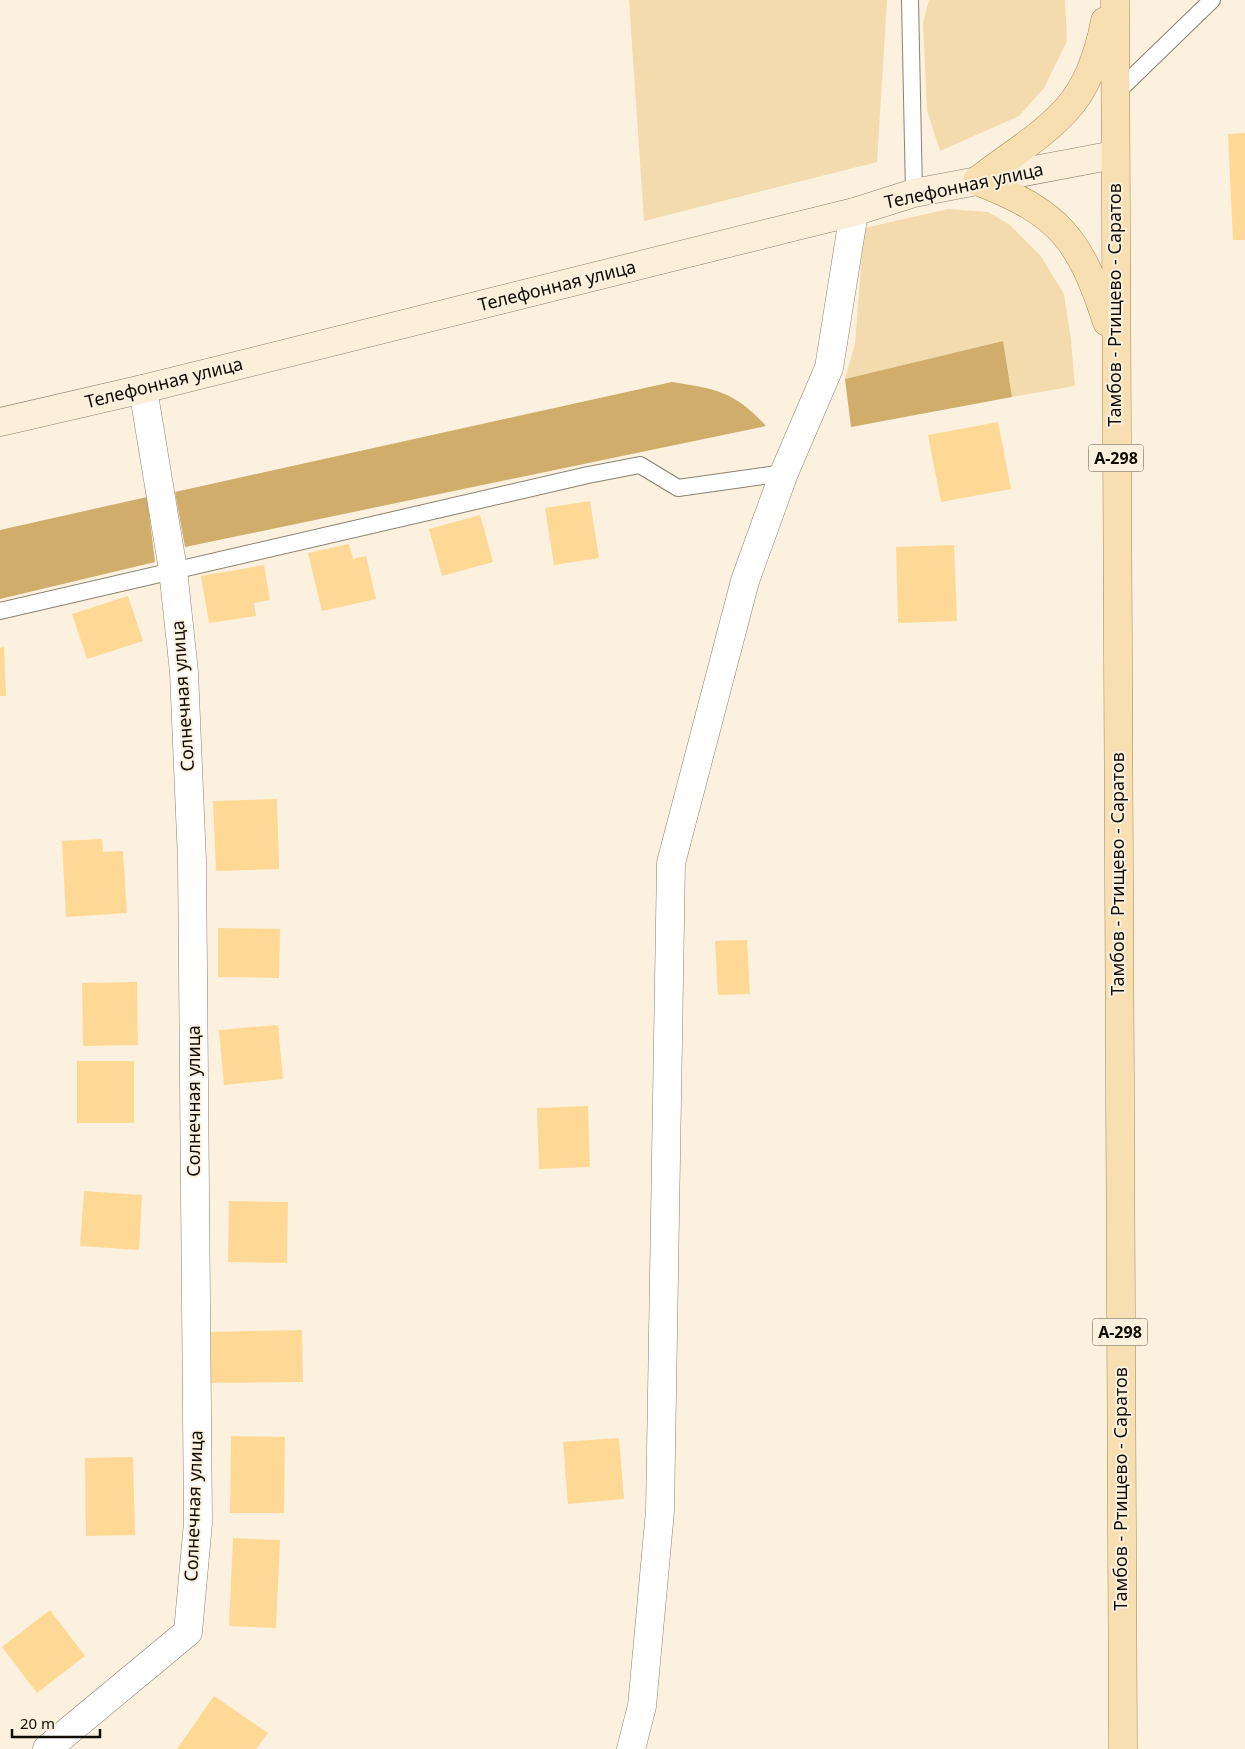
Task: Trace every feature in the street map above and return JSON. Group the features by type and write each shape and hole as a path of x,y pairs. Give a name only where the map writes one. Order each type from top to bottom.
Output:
{"main road":[{"path":"977,181 1040,134 1068,108 1089,76 1103,32 1109,0"},
{"name":"Тамбов - Ртищево - Саратов","path":"1115,0 1114,155 1123,1749"},
{"path":"977,181 1014,195 1041,211 1065,232 1083,261 1094,285 1115,345"}],"street":[{"name":"Телефонная улица","path":"0,422 143,389 854,212 914,193 1114,155"},
{"path":"631,1749 642,1706 660,1511 671,862 746,581 784,473 829,368 854,212"},
{"name":"Солнечная улица","path":"47,1749 188,1632 198,1523 192,861 184,672 173,570 143,389"}],"lane":[{"path":"910,0 914,193"},
{"path":"1114,95 1212,0"},
{"path":"0,611 578,477 640,465 678,488 784,473"}],"shaded area":[{"path":"629,0 887,0 877,162 644,221"},
{"path":"929,0 1065,0 1067,41 1044,88 1019,116 940,151 927,110 923,23"},
{"path":"948,209 988,212 1010,225 1040,255 1064,294 1075,386 1012,397 1003,341 845,379 855,344 864,228"},
{"path":"1003,341 1012,397 851,427 845,379"},
{"path":"672,382 701,387 724,394 744,405 766,426 185,547 175,492"},
{"path":"147,497 155,562 0,599 0,530"}],"building":[{"path":"1245,133 1245,240 1233,240 1228,134"},
{"path":"998,422 1011,489 941,502 928,435"},
{"path":"590,501 599,558 554,565 545,508"},
{"path":"480,515 493,562 442,576 429,529"},
{"path":"349,544 353,559 366,556 376,599 322,611 308,553"},
{"path":"954,545 957,621 898,623 896,547"},
{"path":"264,565 270,600 254,603 256,616 209,623 201,576"},
{"path":"128,596 143,641 87,659 72,614"},
{"path":"4,647 6,696 0,696 0,648"},
{"path":"277,799 279,869 216,871 213,801"},
{"path":"102,839 103,852 123,851 127,913 66,917 62,841"},
{"path":"218,928 280,929 279,978 218,977"},
{"path":"747,940 750,994 718,995 715,941"},
{"path":"137,982 138,1045 83,1046 82,983"},
{"path":"278,1025 283,1079 224,1085 219,1030"},
{"path":"77,1061 134,1061 134,1123 77,1123"},
{"path":"588,1106 590,1167 539,1169 537,1108"},
{"path":"84,1191 142,1195 139,1250 80,1246"},
{"path":"229,1201 288,1202 287,1263 228,1262"},
{"path":"302,1330 303,1382 210,1383 209,1332"},
{"path":"231,1436 285,1437 284,1513 230,1513"},
{"path":"619,1438 624,1499 568,1504 563,1442"},
{"path":"133,1457 135,1535 86,1536 85,1458"},
{"path":"233,1538 280,1540 276,1628 229,1626"},
{"path":"50,1610 85,1656 37,1693 2,1647"},
{"path":"214,1696 268,1733 256,1749 177,1749"}]}
